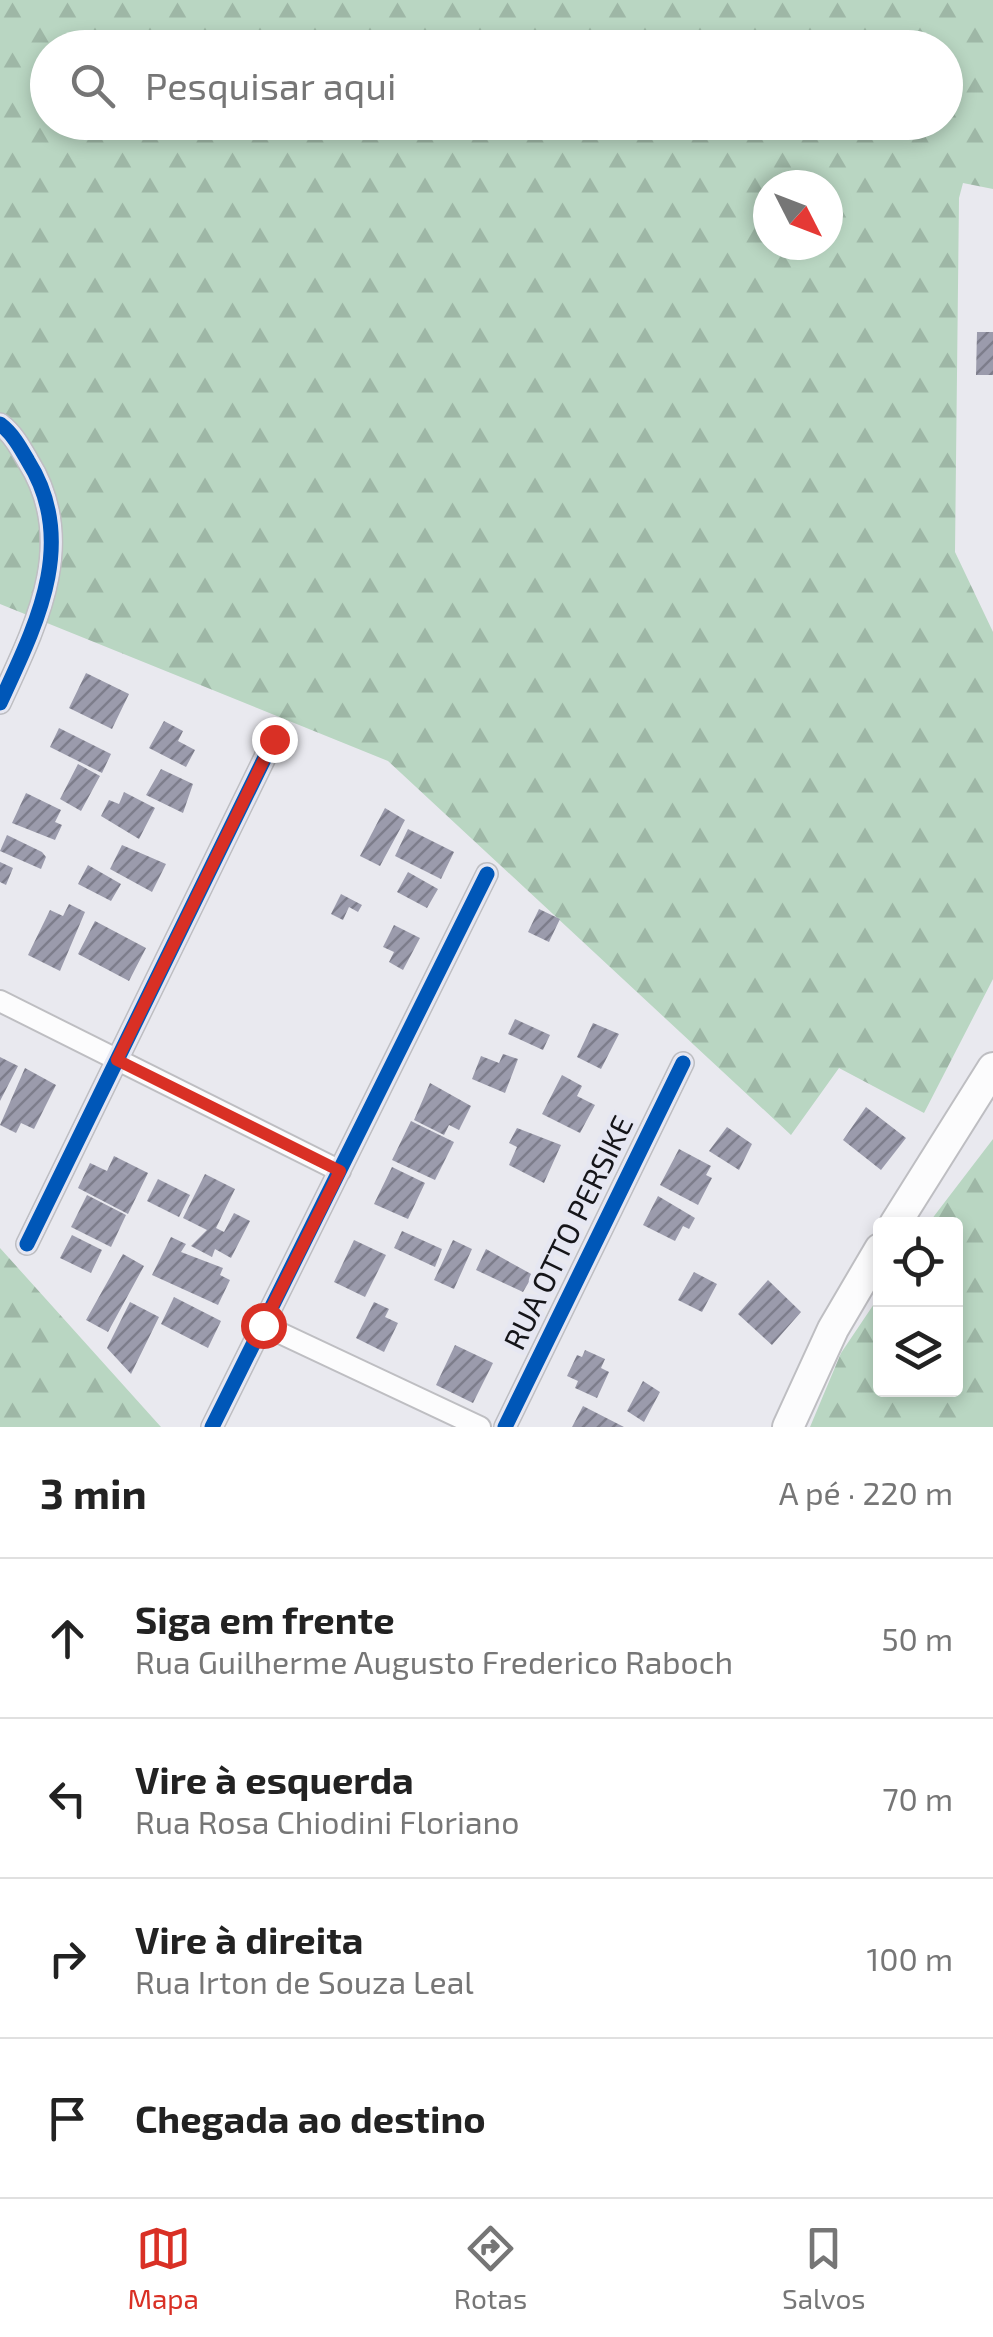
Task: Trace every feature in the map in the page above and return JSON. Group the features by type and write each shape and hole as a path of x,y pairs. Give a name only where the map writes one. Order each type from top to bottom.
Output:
{"main road":[{"path":"900,1217 993,1068"},
{"path":"788,1427 834,1329 873,1260"}],"street":[{"path":"0,424 12,433 45,487 51,534 50,570 40,616 0,703"},
{"path":"27,1244 274,739"},
{"path":"212,1427 487,874"},
{"path":"0,1001 340,1171"},
{"name":"RUA OTTO PERSIKE","path":"505,1427 683,1063"},
{"path":"263,1325 480,1427"}],"green space":[{"path":"0,0 993,0 993,189 963,183 959,198 955,552 993,632 993,979 924,1113 839,1068 791,1135 388,761 0,604"},
{"path":"993,1139 993,1427 810,1427 841,1353 873,1305 873,1397 963,1397 963,1217 933,1217"},
{"path":"0,1248 161,1427 0,1427"}],"building":[{"path":"977,332 993,332 993,375 976,375"},
{"path":"86,673 129,694 112,729 69,708"},
{"path":"164,721 183,731 178,741 195,750 186,767 149,748"},
{"path":"59,728 111,754 102,773 50,747"},
{"path":"78,764 100,776 81,811 60,799"},
{"path":"161,769 193,784 183,813 146,795"},
{"path":"124,792 155,808 139,839 101,816 109,800 119,804"},
{"path":"26,793 61,810 55,822 62,825 55,840 12,823"},
{"path":"385,808 405,820 380,866 360,856"},
{"path":"408,829 454,852 441,879 395,856"},
{"path":"7,835 42,852 46,857 41,869 0,851"},
{"path":"122,845 166,864 152,892 110,869"},
{"path":"0,862 13,868 6,885 0,882"},
{"path":"88,865 121,884 111,901 78,884"},
{"path":"408,872 438,889 427,908 397,892"},
{"path":"341,894 362,905 358,912 349,907 343,920 331,914"},
{"path":"69,904 85,912 60,971 28,955 50,910 63,916"},
{"path":"539,909 560,919 549,942 528,932"},
{"path":"95,921 146,948 129,981 78,954"},
{"path":"394,925 420,938 403,970 389,962 394,952 383,947"},
{"path":"515,1019 550,1035 543,1050 508,1034"},
{"path":"593,1023 619,1034 601,1069 577,1057"},
{"path":"503,1054 518,1059 505,1093 472,1079 481,1056 499,1063"},
{"path":"0,1057 18,1066 0,1101"},
{"path":"25,1068 56,1085 34,1129 21,1123 16,1133 0,1125"},
{"path":"562,1075 582,1086 577,1096 595,1105 580,1133 542,1114"},
{"path":"430,1083 471,1106 459,1130 449,1125 444,1135 414,1120"},
{"path":"866,1107 906,1138 881,1170 843,1140"},
{"path":"411,1121 454,1142 435,1180 392,1160"},
{"path":"727,1127 752,1144 739,1170 709,1151"},
{"path":"517,1128 561,1145 544,1183 509,1165 517,1147 509,1143"},
{"path":"679,1149 711,1166 706,1175 712,1178 698,1205 660,1185"},
{"path":"114,1156 148,1173 128,1214 78,1188 90,1163 107,1171"},
{"path":"392,1167 425,1183 408,1219 374,1204"},
{"path":"205,1174 235,1189 216,1228 224,1232 234,1213 250,1221 231,1258 215,1249 212,1257 191,1246 207,1230 183,1218"},
{"path":"158,1179 190,1195 179,1217 147,1201"},
{"path":"87,1195 126,1215 111,1247 71,1227"},
{"path":"658,1196 695,1218 689,1229 683,1226 675,1241 643,1225"},
{"path":"402,1231 442,1249 435,1267 394,1248"},
{"path":"72,1235 102,1250 91,1273 60,1258"},
{"path":"171,1237 186,1244 181,1252 223,1268 220,1275 230,1280 218,1305 152,1275"},
{"path":"354,1240 386,1255 365,1297 334,1282"},
{"path":"453,1240 472,1249 454,1289 434,1280"},
{"path":"486,1249 533,1275 523,1292 476,1270"},
{"path":"123,1254 144,1266 108,1332 86,1320"},
{"path":"694,1272 717,1284 702,1312 678,1300"},
{"path":"768,1280 801,1312 772,1345 738,1314"},
{"path":"174,1297 221,1321 208,1348 161,1324"},
{"path":"130,1302 159,1317 131,1374 107,1348"},
{"path":"374,1302 389,1309 385,1317 398,1323 384,1352 356,1338"},
{"path":"455,1345 493,1363 473,1403 436,1385"},
{"path":"585,1350 605,1359 601,1368 609,1372 597,1398 575,1388 578,1381 567,1376 577,1355 582,1357"},
{"path":"643,1381 660,1392 644,1422 627,1411"},
{"path":"583,1406 624,1427 572,1427"}],"cycle path":[{"path":"0,424 19,446 43,491 51,553 38,614 0,703"},
{"path":"27,1244 274,739"},
{"path":"212,1427 487,874"},
{"path":"505,1427 683,1063"}],"route":[{"path":"263,1325 340,1171 117,1060 274,739"}]}
